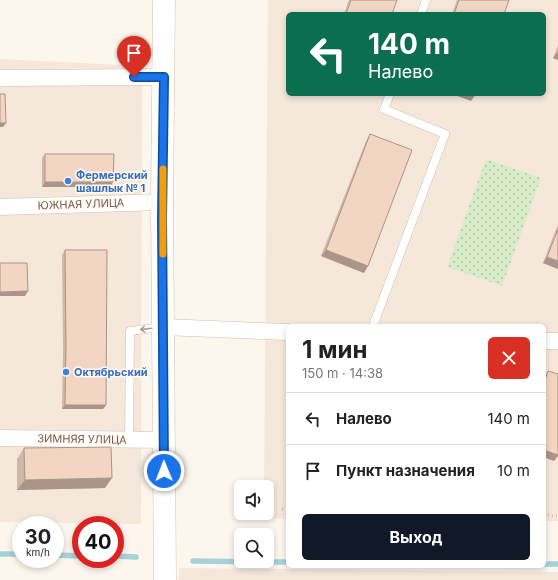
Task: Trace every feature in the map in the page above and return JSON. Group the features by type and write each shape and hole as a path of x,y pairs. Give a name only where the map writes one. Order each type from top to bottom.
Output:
{"street":[{"path":"164,0 162,202 165,580"},
{"path":"0,78 164,77"},
{"name":"ЮЖНАЯ УЛИЦА","path":"0,207 162,202"},
{"path":"163,327 286,332"},
{"path":"546,341 558,341"},
{"name":"ЗИМНЯЯ УЛИЦА","path":"0,438 164,440"}],"lane":[{"path":"422,12 426,0"},
{"path":"374,324 445,134 384,109 389,96"},
{"path":"129,440 130,331 163,327"}],"path":[{"path":"546,515 558,516"}],"shaded area":[{"path":"268,0 558,0 558,521 546,521 546,324 286,324 286,519 274,518 274,480 264,480"},
{"path":"0,59 142,66 141,524 124,524 124,516 72,516 72,523 64,523 64,516 12,516 12,522 0,522"},
{"path":"179,568 558,572 558,580 179,580"}],"green space":[{"path":"486,159 541,178 502,286 447,267"}],"building":[{"path":"351,0 397,0 393,12 347,12"},
{"path":"459,0 509,0 505,12 455,12"},
{"path":"0,94 5,94 6,123 0,123"},
{"path":"370,134 412,150 368,266 326,250"},
{"path":"45,154 114,154 113,182 45,182"},
{"path":"558,229 558,261 547,257"},
{"path":"65,250 107,250 106,405 65,405"},
{"path":"0,263 27,263 28,291 0,292"},
{"path":"548,371 558,374 558,455 546,451 546,377"},
{"path":"111,447 112,478 25,480 24,448"}],"waterway":[{"path":"0,554 12,554"},
{"path":"64,555 72,556"},
{"path":"124,556 136,557"},
{"path":"193,561 286,562"},
{"path":"546,564 558,564"}],"slow traffic":[{"path":"163,169 163,254"}],"place":[{"name":"Фермерский шашлык № 1","path":"68,181"},
{"name":"Октябрьский","path":"66,372"}],"route":[{"path":"134,77 164,77 162,218 164,471"}]}
